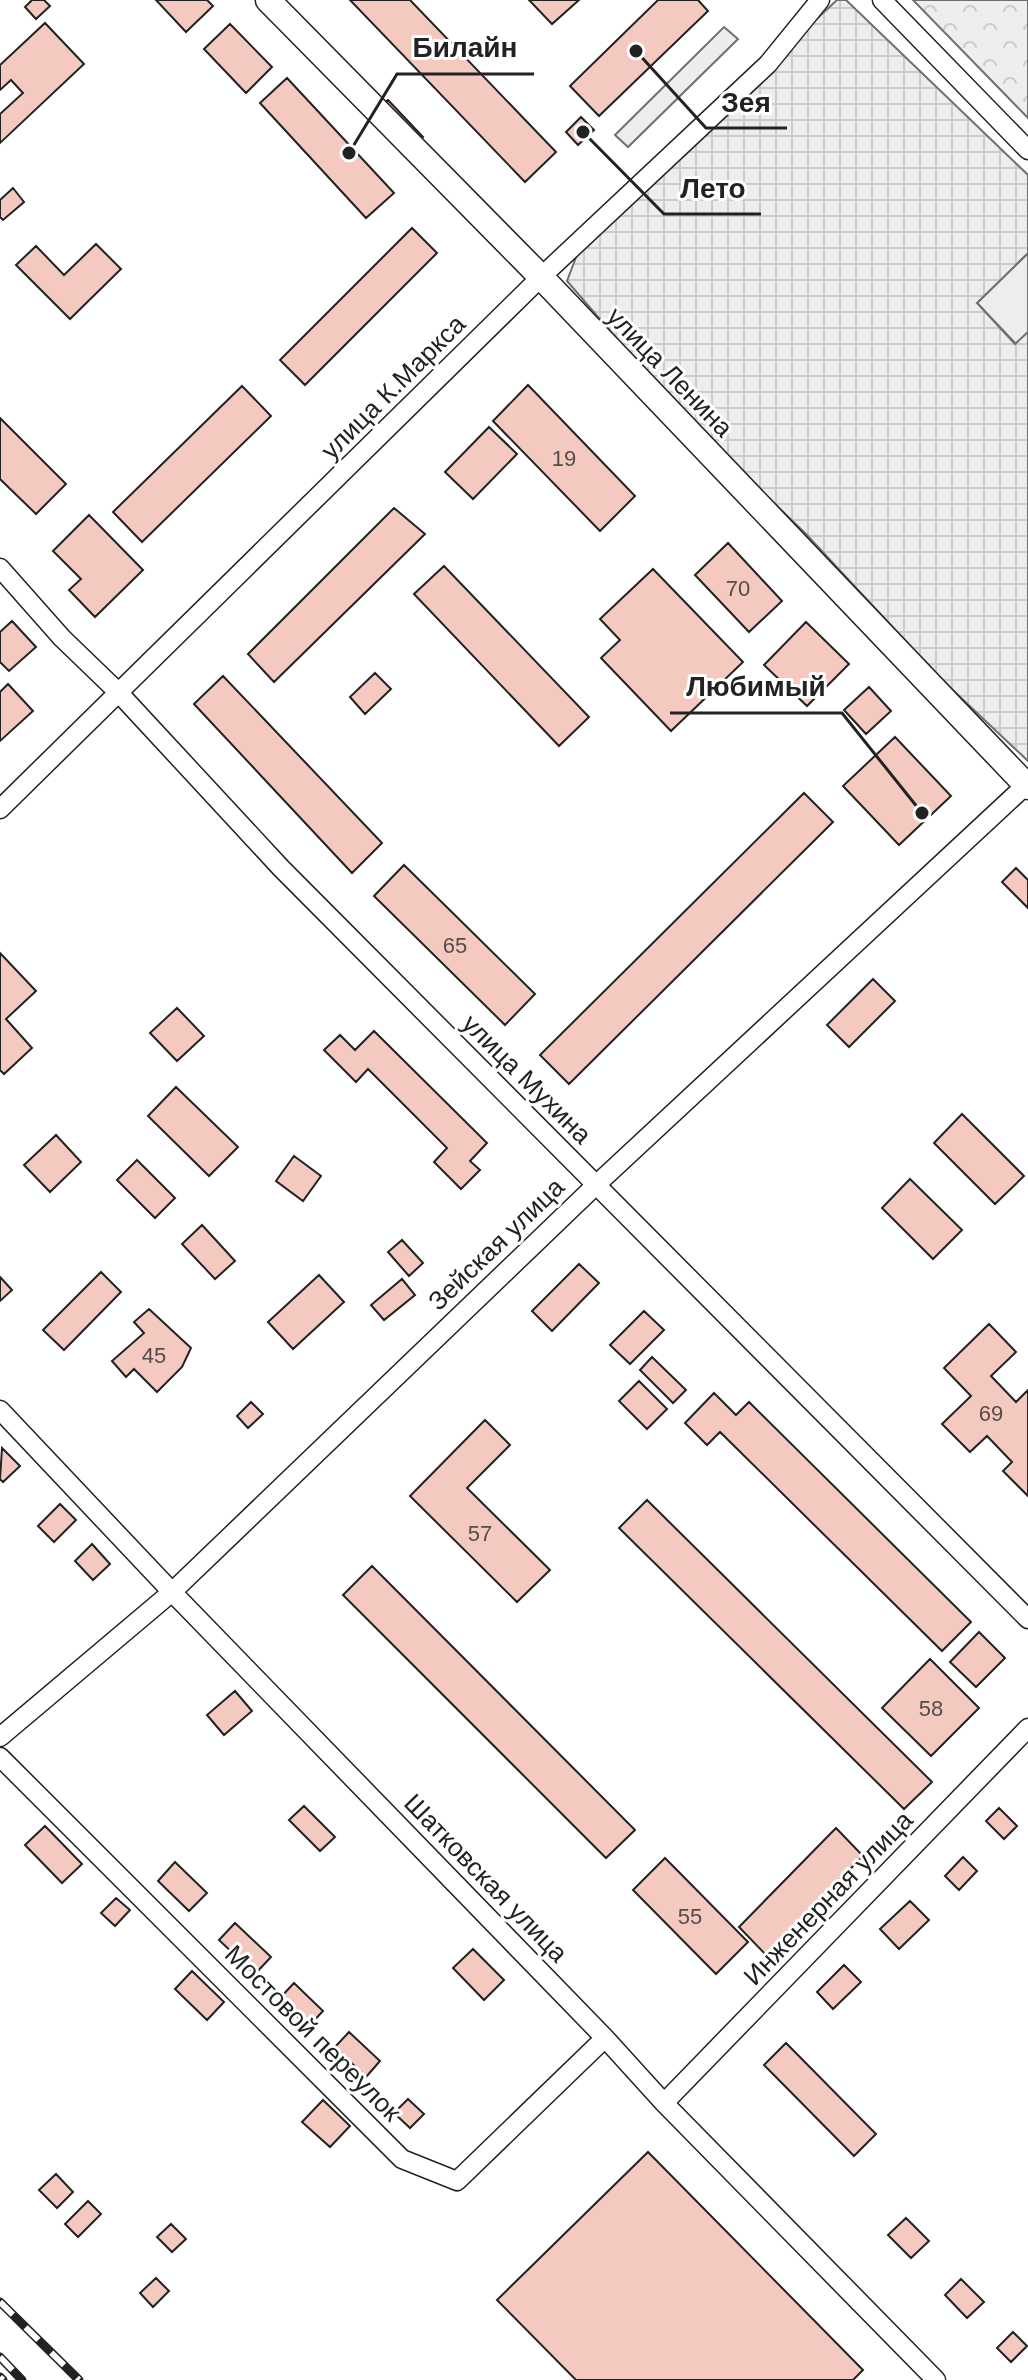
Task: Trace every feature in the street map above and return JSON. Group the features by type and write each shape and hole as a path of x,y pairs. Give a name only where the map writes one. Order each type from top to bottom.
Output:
{"main road":[{"name":"улица Ленина","path":"268,0 541,277 1027,786"}],"street":[{"name":"улица К.Маркса","path":"0,809 541,277 768,64 820,0"},
{"path":"882,0 1028,150"},
{"name":"улица Мухина","path":"0,568 62,638 118,692 281,868 1028,1619"},
{"name":"Зейская улица","path":"0,1737 172,1592 597,1184 1027,786"},
{"name":"Шатковская улица","path":"0,1410 664,2103 936,2380"},
{"name":"Инженерная улица","path":"664,2103 1028,1728"},
{"name":"Мостовой переулок","path":"0,1757 402,2159 457,2181 605,2038"}],"green space":[{"path":"913,0 1028,0 1028,118"}],"shaded area":[{"path":"837,0 846,0 1028,175 1028,253 977,303 1015,344 1028,332 1028,761 939,677 806,534 680,412 567,281 584,236"},
{"path":"724,27 738,39 628,147 615,135"},
{"path":"1028,253 1028,332 1016,344 977,303"}],"building":[{"path":"32,0 44,0 50,6 36,19 25,7"},
{"path":"156,0 207,0 213,6 186,32"},
{"path":"350,0 410,0 556,152 525,182"},
{"path":"529,0 579,0 552,24"},
{"path":"658,0 698,0 708,11 599,116 570,86"},
{"path":"45,23 84,64 0,143 0,114 23,93 11,80 0,90 0,65"},
{"path":"230,24 272,67 246,93 204,49"},
{"path":"287,78 394,193 366,218 260,103"},
{"path":"388,100 423,137 417,143 381,105"},
{"path":"581,117 594,130 578,145 566,132"},
{"path":"13,188 24,202 3,220 0,217 0,200"},
{"path":"412,228 437,253 305,385 280,360"},
{"path":"96,244 121,269 70,319 16,265 36,246 64,275"},
{"path":"528,385 635,496 600,531 493,421"},
{"path":"242,386 271,416 142,542 113,512"},
{"path":"0,418 66,484 36,514 0,479"},
{"path":"489,427 517,454 473,499 445,472"},
{"path":"394,508 425,534 274,682 248,654"},
{"path":"89,515 143,570 95,617 69,590 81,579 53,551"},
{"path":"728,543 782,601 749,632 695,575"},
{"path":"444,566 589,717 559,746 414,594"},
{"path":"653,569 743,662 671,731 601,658 620,640 600,619"},
{"path":"12,621 36,647 9,671 0,662 0,632"},
{"path":"806,622 849,664 807,706 764,665"},
{"path":"375,673 391,689 365,714 350,697"},
{"path":"223,676 382,843 352,873 194,704"},
{"path":"8,684 33,711 0,741 0,692"},
{"path":"869,687 891,711 866,734 844,710"},
{"path":"895,737 951,796 899,845 843,786"},
{"path":"804,793 833,822 569,1084 540,1055"},
{"path":"404,865 535,994 505,1025 374,896"},
{"path":"1016,868 1028,880 1028,908 1002,882"},
{"path":"0,953 36,991 6,1019 32,1048 4,1074 0,1070"},
{"path":"873,979 895,1001 849,1047 827,1025"},
{"path":"177,1008 204,1036 177,1061 150,1033"},
{"path":"374,1031 487,1143 470,1161 480,1170 461,1189 434,1162 447,1148 368,1069 356,1082 324,1050 340,1035 355,1050"},
{"path":"176,1087 238,1147 209,1176 148,1116"},
{"path":"962,1114 1024,1176 995,1204 934,1143"},
{"path":"56,1135 81,1162 50,1192 24,1165"},
{"path":"294,1156 321,1176 303,1201 276,1181"},
{"path":"137,1160 175,1198 155,1218 117,1180"},
{"path":"910,1179 962,1230 933,1259 882,1208"},
{"path":"202,1225 235,1261 215,1279 182,1244"},
{"path":"402,1240 423,1263 409,1276 388,1252"},
{"path":"579,1264 599,1283 552,1331 532,1311"},
{"path":"101,1272 121,1292 64,1350 43,1330"},
{"path":"319,1275 344,1302 293,1349 268,1322"},
{"path":"0,1277 12,1290 0,1301"},
{"path":"402,1279 415,1295 384,1320 371,1305"},
{"path":"149,1309 191,1348 182,1367 157,1392 134,1369 126,1377 112,1361 144,1333 134,1322"},
{"path":"644,1311 664,1330 630,1364 610,1345"},
{"path":"989,1324 1016,1352 991,1376 1016,1402 1028,1390 1028,1496 1003,1471 1012,1462 987,1436 970,1452 942,1424 971,1396 944,1368"},
{"path":"652,1357 686,1390 673,1403 640,1370"},
{"path":"639,1381 667,1409 647,1429 619,1401"},
{"path":"714,1393 736,1415 749,1402 971,1622 942,1651 720,1432 707,1445 685,1423"},
{"path":"251,1402 263,1414 248,1428 237,1416"},
{"path":"485,1420 510,1445 467,1488 550,1570 517,1602 410,1496"},
{"path":"2,1448 20,1466 3,1482 0,1479"},
{"path":"647,1500 932,1782 904,1809 619,1528"},
{"path":"60,1504 76,1520 54,1542 38,1526"},
{"path":"92,1544 110,1564 93,1580 75,1561"},
{"path":"372,1566 635,1830 606,1858 343,1595"},
{"path":"979,1632 1005,1658 976,1687 950,1662"},
{"path":"930,1659 979,1708 931,1756 882,1708"},
{"path":"235,1691 252,1711 224,1735 207,1715"},
{"path":"304,1806 335,1837 320,1851 289,1820"},
{"path":"999,1808 1017,1826 1004,1839 986,1821"},
{"path":"45,1826 82,1864 62,1883 25,1845"},
{"path":"836,1828 863,1856 766,1955 739,1927"},
{"path":"963,1857 977,1871 959,1890 945,1876"},
{"path":"665,1858 748,1942 716,1974 633,1890"},
{"path":"175,1862 207,1893 189,1911 158,1881"},
{"path":"116,1898 130,1910 115,1926 101,1913"},
{"path":"910,1901 929,1920 899,1949 880,1929"},
{"path":"235,1923 271,1957 255,1974 219,1940"},
{"path":"473,1949 504,1980 484,2000 453,1968"},
{"path":"844,1965 861,1982 833,2009 817,1992"},
{"path":"192,1971 224,2002 207,2020 175,1989"},
{"path":"294,1983 323,2011 308,2027 279,1999"},
{"path":"349,2032 380,2061 366,2077 335,2047"},
{"path":"786,2043 876,2134 854,2156 764,2065"},
{"path":"408,2099 424,2114 410,2128 394,2113"},
{"path":"323,2100 350,2126 330,2147 302,2122"},
{"path":"648,2152 863,2370 853,2380 576,2380 497,2300"},
{"path":"56,2174 73,2192 57,2208 39,2190"},
{"path":"88,2201 101,2214 78,2237 65,2224"},
{"path":"906,2218 929,2241 911,2258 888,2235"},
{"path":"171,2224 186,2239 172,2252 157,2237"},
{"path":"156,2278 169,2291 153,2307 140,2293"},
{"path":"961,2279 984,2302 967,2318 945,2295"},
{"path":"1013,2332 1027,2346 1011,2362 997,2348"}],"railway":[{"path":"0,2302 79,2380"},
{"path":"0,2357 22,2380"},
{"path":"0,2377 3,2380"}],"place":[{"name":"Зея","path":"636,51"},
{"name":"Лето","path":"583,132"},
{"name":"Билайн","path":"349,153"},
{"name":"Любимый","path":"922,813"}]}
